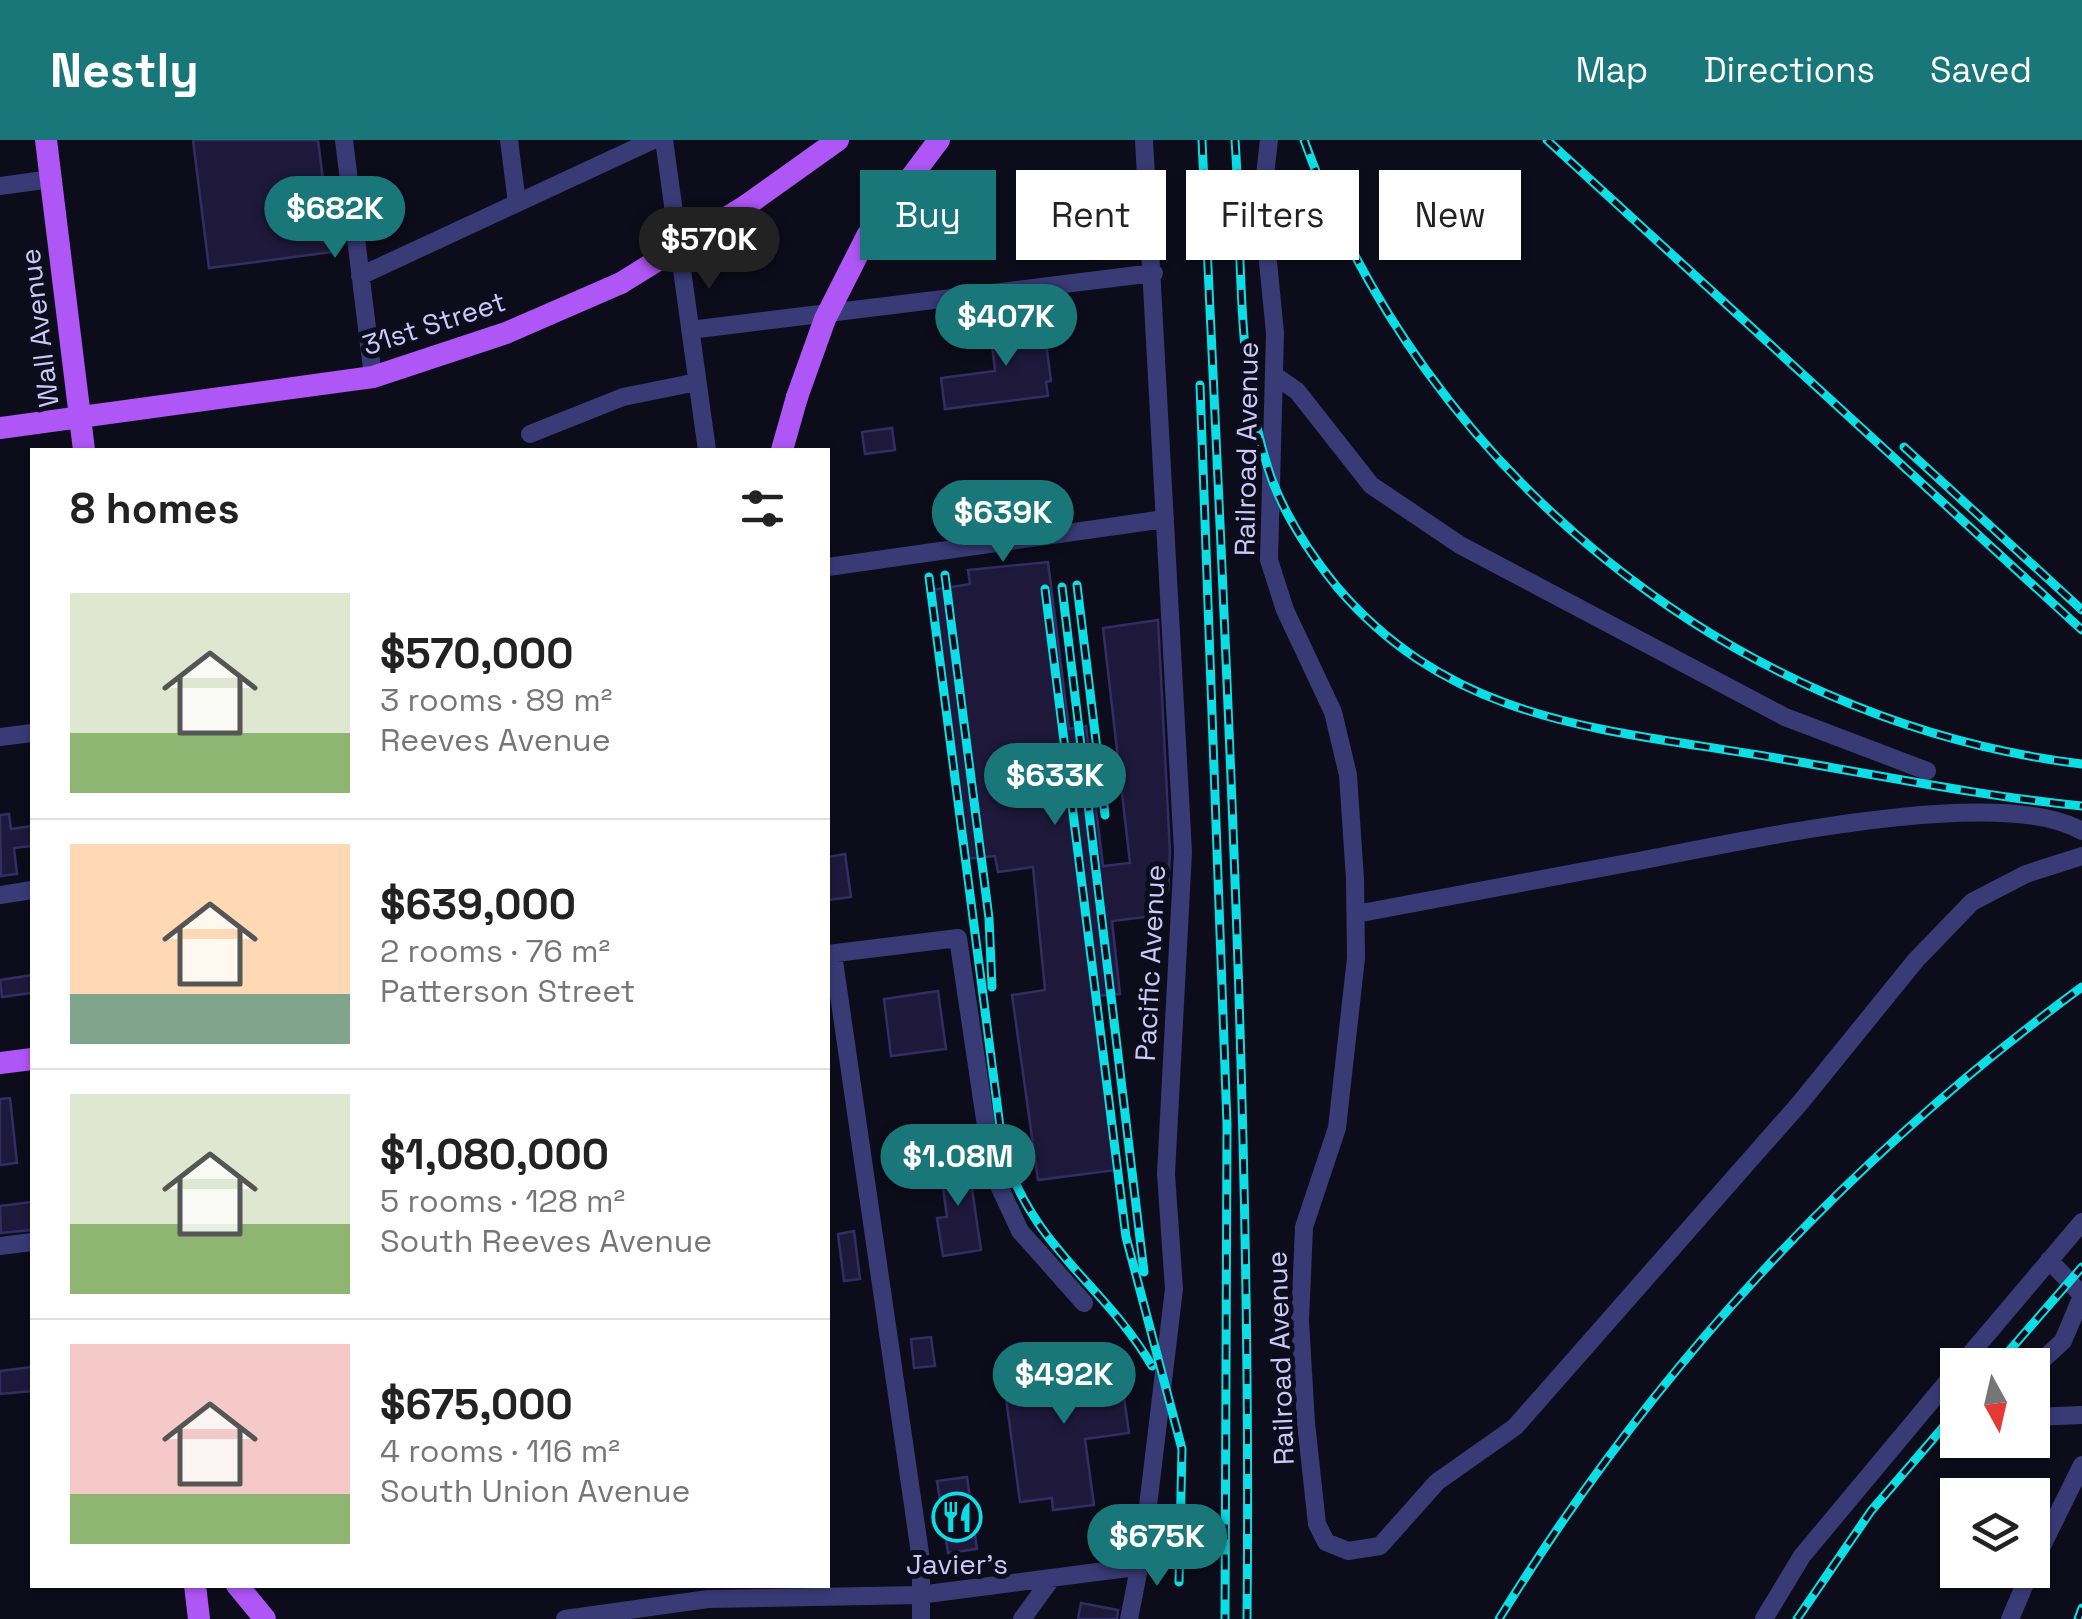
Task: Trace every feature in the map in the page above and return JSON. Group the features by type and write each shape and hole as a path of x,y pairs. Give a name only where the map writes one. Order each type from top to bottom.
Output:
{"main road":[{"name":"Wall Avenue","path":"46,140 84,448"},
{"name":"31st Street","path":"0,428 373,377 506,333 621,282 747,205 838,140"},
{"path":"783,448 825,320 867,236 940,140"},
{"path":"0,1063 30,1059"},
{"path":"196,1588 198,1619"},
{"path":"240,1588 266,1619"}],"street":[{"path":"344,140 373,377"},
{"path":"508,140 517,204"},
{"path":"360,276 653,140"},
{"path":"664,140 706,448"},
{"name":"Pacific Avenue","path":"1129,1619 1143,1548 1174,1289 1166,1174 1183,852 1144,140"},
{"name":"Railroad Avenue","path":"1269,140 1262,236 1274,292 1270,560 1285,610 1333,712 1348,774 1356,914 1349,1050 1338,1128 1304,1226 1300,1321 1317,1524 1326,1542 1348,1552 1380,1546 1438,1482 1515,1427 1800,1103 1916,960 1972,902 2026,874 2082,856"},
{"path":"0,186 51,179"},
{"path":"690,330 1154,272"},
{"path":"1274,375 1296,391 1371,485 1460,545 1785,717 1927,771"},
{"path":"530,434 623,397 697,382"},
{"path":"830,568 1164,519"},
{"path":"0,737 30,733"},
{"path":"1356,914 1771,836 1925,814 1984,812 2042,819 2082,831"},
{"path":"0,895 30,890"},
{"path":"921,1619 921,1560 830,954 958,938 994,1174 1020,1231 1084,1303"},
{"path":"1975,1348 2082,1222"},
{"path":"0,1246 30,1242"},
{"path":"2050,1260 2082,1295 2063,1340 2050,1353"},
{"path":"1764,1619 1802,1556 1940,1390"},
{"path":"2050,1417 2082,1416"},
{"path":"2050,1531 2082,1464"},
{"path":"565,1619 722,1598 919,1595 1136,1568"},
{"path":"1022,1619 1052,1578"},
{"path":"2010,1619 2023,1588"},
{"path":"722,1598 724,1619"}],"building":[{"path":"193,140 318,140 332,252 209,268"},
{"path":"1043,320 1051,381 1046,382 1048,396 945,409 941,378 995,371 990,326"},
{"path":"892,428 895,450 865,454 862,432"},
{"path":"1048,562 1069,729 1086,726 1103,866 1130,863 1103,628 1158,620 1170,852 1168,892 1151,894 1154,916 1112,921 1120,994 1096,996 1116,1170 1038,1180 1012,995 1045,990 1033,867 998,872 995,856 966,859 932,590 970,584 968,570"},
{"path":"9,814 11,829 30,826 30,846 14,848 17,874 1,876 0,815"},
{"path":"845,854 851,897 830,900 830,857"},
{"path":"30,975 30,993 2,997 0,980"},
{"path":"938,991 946,1049 891,1056 884,999"},
{"path":"10,1098 17,1163 0,1165 0,1099"},
{"path":"967,1155 981,1250 943,1256 937,1218 947,1217 939,1159"},
{"path":"30,1202 30,1230 1,1233 0,1206"},
{"path":"854,1231 860,1279 844,1281 838,1234"},
{"path":"931,1337 935,1366 914,1368 911,1339"},
{"path":"1118,1354 1129,1433 1085,1439 1094,1505 1053,1510 1052,1498 1020,1502 1004,1383 1055,1376 1054,1362"},
{"path":"30,1367 30,1391 0,1394 0,1371"},
{"path":"967,1477 977,1549 948,1553 937,1481"},
{"path":"1081,1603 1118,1610 1117,1619 1078,1619"}],"railway":[{"path":"1202,140 1241,1064 1247,1619"},
{"path":"1235,140 1245,353 1259,436 1271,477 1291,521 1318,562 1383,633 1432,668 1484,695 1538,714 1653,739 2082,806"},
{"path":"1304,140 1357,260 1427,371 1510,471 1606,560 1713,635 1830,695 1953,739 2082,764"},
{"path":"1547,140 2082,630"},
{"path":"1200,385 1227,1124 1225,1619"},
{"path":"1904,447 2082,610"},
{"path":"945,575 989,918 992,987"},
{"path":"929,577 1003,1150 1032,1214 1133,1337 1152,1366"},
{"path":"1077,585 1105,815"},
{"path":"1062,587 1144,1272"},
{"path":"1045,589 1126,1237 1182,1449 1179,1582"},
{"path":"1499,1619 1621,1440 1760,1274 1914,1123 2082,987"},
{"path":"2012,1348 2082,1267"},
{"path":"1797,1619 1871,1511 1940,1431"},
{"path":"2078,1619 2082,1608"}],"place":[{"name":"Javier's","path":"957,1517"}]}
